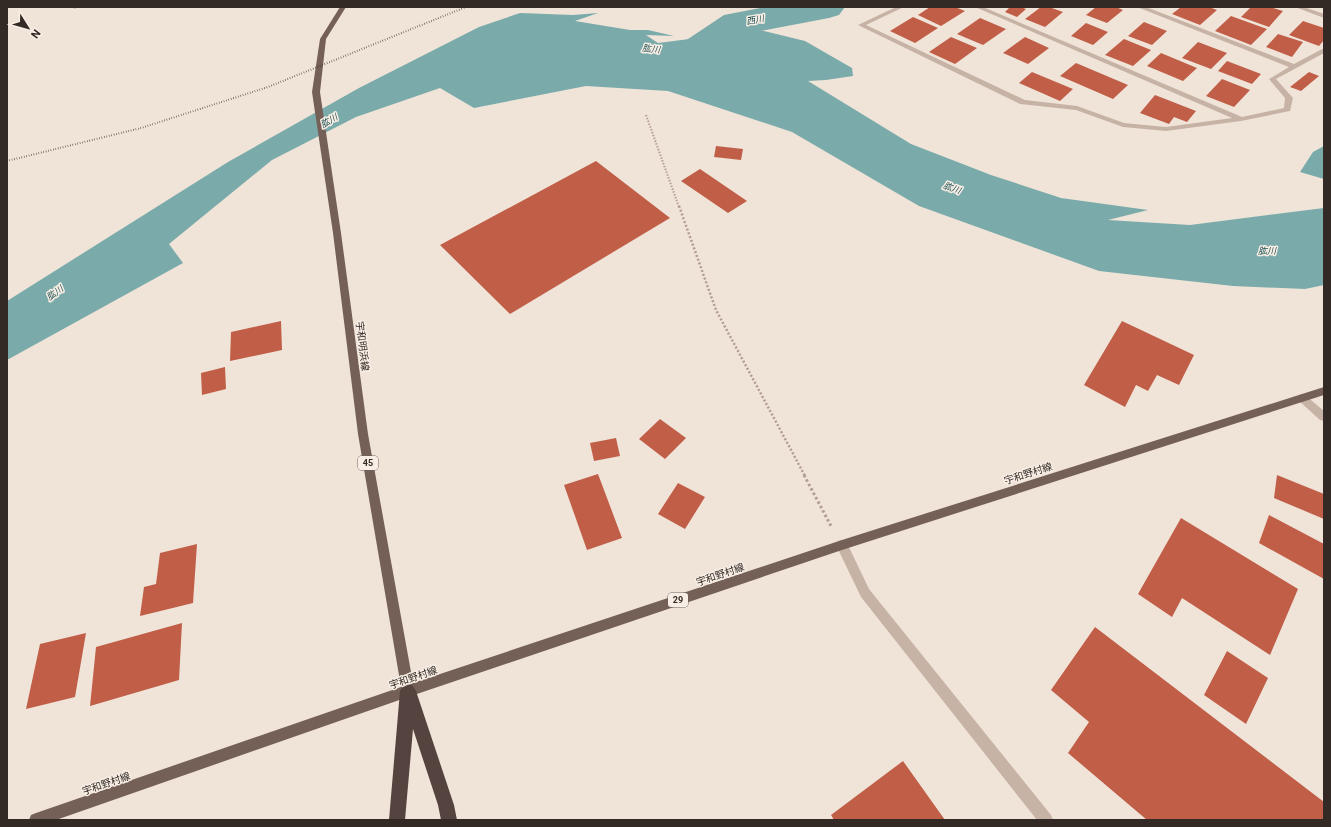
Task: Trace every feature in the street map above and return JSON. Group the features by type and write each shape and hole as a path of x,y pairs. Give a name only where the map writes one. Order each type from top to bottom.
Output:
{"highway":[{"path":"397,820 408,691"},
{"path":"408,691 446,805 449,820"}],"main road":[{"name":"宇和明浜線","path":"343,7 323,39 316,92 337,233 363,434 408,691"},
{"name":"宇和野村線","path":"36,820 408,691 842,545 1324,391"}],"street":[{"path":"901,7 861,25 1023,102 1077,108 1123,125 1166,129 1242,119 1287,109 1289,98 1272,79 1324,50"},
{"path":"978,7 1242,119"},
{"path":"1140,7 1294,66"},
{"path":"1298,7 1324,16"},
{"path":"1302,398 1324,417"},
{"path":"842,545 865,593 1046,820"}],"path":[{"path":"646,115 716,310 842,545"}],"water":[{"name":"肱川","path":"520,13 573,15 598,13 575,21 630,30 648,30 674,36 646,35 658,43 705,37 723,27 760,30 805,41 852,68 853,76 808,81 911,144 991,175 1061,198 1148,210 1108,220 1190,225 1324,208 1324,285 1305,289 1233,286 1099,271 919,206 792,132 668,91 586,86 474,108 440,88 356,117 272,160 169,244 183,263 7,360 7,301 228,162 359,88 479,27"},
{"path":"1324,146 1324,179 1300,172 1313,152"}],"building":[{"path":"930,7 955,7 965,11 941,26 918,15"},
{"path":"1010,7 1021,7 1026,9 1017,17 1005,12"},
{"path":"1041,7 1049,7 1063,12 1045,27 1025,19"},
{"path":"1096,7 1116,7 1123,10 1107,23 1086,15"},
{"path":"1181,7 1209,7 1217,10 1200,25 1172,14"},
{"path":"1251,7 1270,7 1283,11 1269,27 1241,17"},
{"path":"1231,16 1267,29 1251,45 1215,31"},
{"path":"913,17 938,28 915,43 890,31"},
{"path":"980,18 1006,29 983,45 957,34"},
{"path":"1303,21 1324,28 1324,40 1319,46 1289,35"},
{"path":"1144,22 1167,31 1152,45 1128,36"},
{"path":"1086,23 1108,32 1093,45 1071,36"},
{"path":"1278,34 1303,42 1292,57 1266,47"},
{"path":"951,37 977,48 955,64 929,52"},
{"path":"1025,37 1049,48 1028,64 1003,53"},
{"path":"1124,39 1151,50 1133,66 1105,55"},
{"path":"1198,42 1227,53 1211,69 1182,58"},
{"path":"1161,53 1197,68 1183,81 1147,66"},
{"path":"1227,61 1261,74 1252,84 1218,71"},
{"path":"1076,63 1128,85 1113,99 1060,76"},
{"path":"1032,72 1073,89 1060,101 1019,83"},
{"path":"1309,72 1319,76 1301,91 1290,87"},
{"path":"1222,79 1250,90 1234,107 1206,96"},
{"path":"1155,95 1196,111 1187,122 1174,117 1169,124 1140,113"},
{"path":"716,146 743,149 741,160 714,157"},
{"path":"596,161 670,218 510,314 440,245"},
{"path":"700,169 747,201 728,213 681,181"},
{"path":"281,321 282,350 230,361 231,332"},
{"path":"1122,321 1194,355 1179,385 1157,375 1148,391 1136,385 1125,407 1084,385"},
{"path":"225,367 226,389 202,395 201,373"},
{"path":"660,419 686,438 665,459 639,439"},
{"path":"616,438 620,456 594,461 590,443"},
{"path":"598,474 622,538 587,550 564,485"},
{"path":"1277,475 1324,494 1324,519 1274,498"},
{"path":"678,483 705,497 685,529 658,514"},
{"path":"1269,515 1324,544 1324,579 1259,543"},
{"path":"1181,518 1298,589 1270,655 1182,598 1172,617 1138,594"},
{"path":"197,544 193,603 140,616 144,587 156,584 160,553"},
{"path":"182,623 179,680 90,706 96,647"},
{"path":"1095,627 1324,802 1324,820 1147,820 1068,753 1089,722 1051,690"},
{"path":"86,633 75,697 26,709 40,644"},
{"path":"1227,651 1268,678 1246,724 1204,695"},
{"path":"903,761 945,820 834,820 831,815"}],"waterway":[{"name":"西川","path":"693,54 738,23 826,7"}],"railway":[{"path":"7,161 141,128 268,87 466,7"}]}
